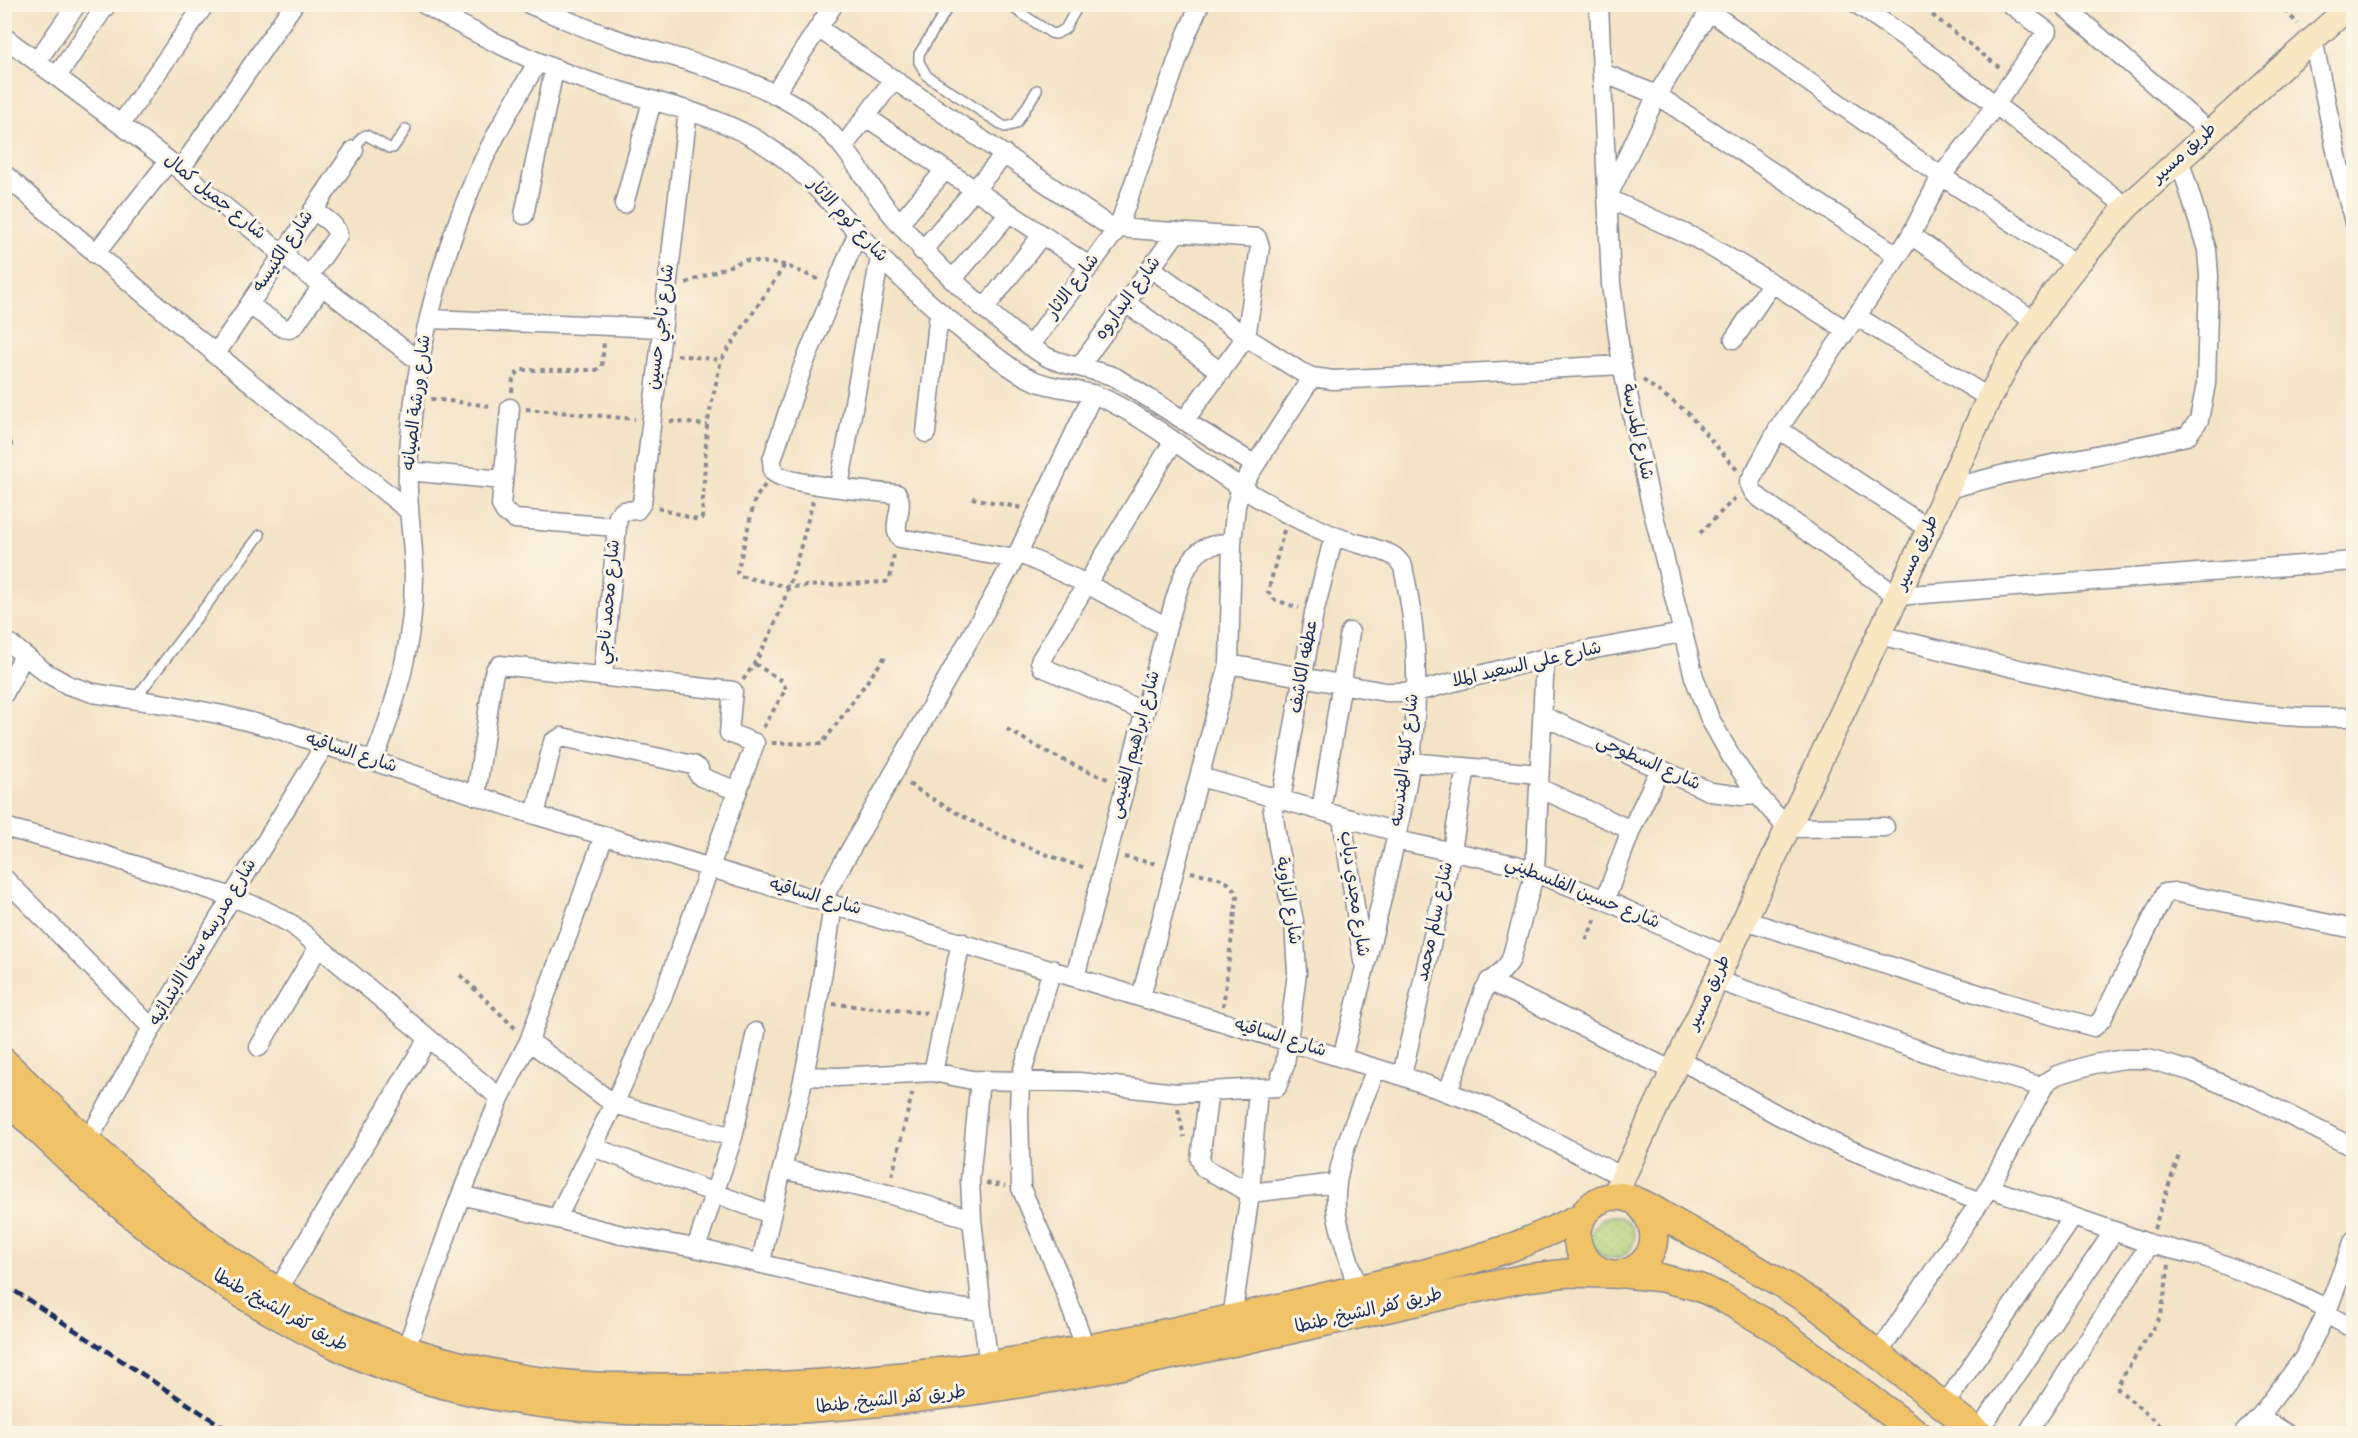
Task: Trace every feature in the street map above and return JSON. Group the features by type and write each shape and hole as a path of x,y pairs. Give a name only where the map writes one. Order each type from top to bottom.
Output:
{"main road":[{"name":"طريق كفر الشيخ, طنطا","path":"4,1062 87,1142 160,1206 278,1290 330,1318 406,1349 452,1363 546,1382 594,1386 729,1388 903,1377 990,1366 1232,1319 1357,1288 1513,1246 1583,1215"},
{"name":"طريق كفر الشيخ, طنطا","path":"4,1096 104,1191 159,1237 235,1289 310,1333 352,1353 396,1370 491,1396 590,1410 711,1413 782,1412 922,1399 1168,1357 1526,1278 1568,1274 1617,1274 1662,1278 1698,1287 1731,1303 1778,1330 1818,1357 1918,1434"},
{"path":"1626,1192 1649,1214 1655,1228 1654,1243 1649,1257 1638,1268 1617,1274 1595,1268 1584,1258 1578,1244 1577,1230 1583,1215 1602,1199 1626,1192 1818,1308 1979,1433"}],"street":[{"path":"37,61 77,4"},
{"path":"57,76 107,4"},
{"path":"121,124 205,4"},
{"path":"95,254 174,165 294,4"},
{"name":"شارع كوم الاثار","path":"424,4 502,47 545,67 688,110 719,121 750,136 778,153 804,174 880,257 939,313 1018,373 1047,384 1093,394 1125,410 1241,488"},
{"name":"شارع كوم الاثار","path":"529,4 620,40 737,79 800,109 823,126 843,147 899,224 922,251 984,309 1030,346 1051,359 1114,377 1255,465"},
{"path":"774,95 834,4"},
{"name":"شارع الاثار","path":"1030,346 1118,228 1186,36 1200,4"},
{"name":"شارع المدرسة","path":"1599,4 1611,284 1622,365 1653,511 1694,677 1710,718 1732,758 1758,795 1787,828"},
{"path":"1857,4 1995,105 2127,207"},
{"path":"2010,4 2047,31"},
{"name":"طريق مسير","path":"1626,1192 1676,1065 1787,828 1989,398 2034,321 2077,264 2127,207 2352,4"},
{"path":"2209,132 2066,6 1941,176 1898,256 1778,429 1749,483 1761,500 1897,596 2354,561"},
{"path":"1989,398 1772,283 1697,239 1607,198 1657,95 1711,8 1941,176 2077,264"},
{"path":"818,28 1100,220 1118,228 1254,237 1259,241 1246,337 1184,421"},
{"name":"شارع جميل كمال","path":"4,37 174,165 283,255 420,362"},
{"path":"2313,39 2346,162 2354,222"},
{"path":"524,215 545,67"},
{"name":"شارع ورشة الصيانه","path":"374,760 391,716 404,670 411,622 414,575 408,471 415,398 429,319 447,251 471,186 501,124 545,67"},
{"path":"1603,73 1657,95 1898,256"},
{"path":"843,147 894,80"},
{"path":"624,204 652,101"},
{"name":"شارع ناجي حسين","path":"642,503 688,110"},
{"path":"866,117 1089,266"},
{"name":"شارع الكنيسه","path":"215,355 354,150"},
{"path":"922,251 1005,154"},
{"path":"1948,489 2005,474 2187,436 2193,430 2199,420 2206,384 2209,276 2207,250 2179,158"},
{"path":"899,224 945,170"},
{"path":"4,174 215,355 409,511"},
{"path":"249,305 283,328 289,329 295,325 338,235 333,225 313,210"},
{"path":"952,280 1009,213"},
{"path":"858,232 802,369 771,464 773,472 781,478 897,494 900,501 897,535 900,538 1016,556 1085,583 1167,627"},
{"name":"شارع البداروه","path":"1080,366 1177,232"},
{"path":"984,309 1042,235"},
{"path":"1911,235 2034,321"},
{"path":"839,487 880,257"},
{"path":"1151,268 1246,337 1312,377 1333,380 1622,365"},
{"path":"1734,339 1772,283"},
{"path":"1126,303 1221,372"},
{"path":"926,433 939,313"},
{"path":"429,319 662,328"},
{"path":"1141,997 1228,664 1232,542 1236,506 1241,488 1312,377"},
{"path":"761,1263 770,1214 804,1076 818,1003 827,902 893,773 1016,556 1093,394"},
{"path":"510,408 501,505 510,517 616,527 620,513 637,510 642,503"},
{"path":"1778,429 1929,529"},
{"path":"1145,712 1042,667 1040,661 1085,583 1173,442"},
{"path":"408,471 503,480"},
{"name":"شارع كليه الهندسه","path":"1241,488 1288,515 1334,536 1394,557 1403,567 1415,642 1416,692 1410,762 1396,836 1342,1058"},
{"name":"شارع محمد ناجي","path":"603,676 616,527"},
{"name":"عطفه الكاشف","path":"1276,798 1303,678 1314,613 1334,536"},
{"name":"شارع ابراهيم الغنيمى","path":"1075,976 1167,627 1190,561 1206,547 1232,542"},
{"path":"1321,811 1350,632"},
{"name":"شارع على السعيد الملا","path":"1228,664 1384,692 1416,692 1545,658 1683,633"},
{"path":"1879,635 2147,698 2287,717 2354,717"},
{"name":"شارع الساقيه","path":"4,639 45,672 68,685 93,693 223,715 274,728 535,815 1402,1076 1483,1105 1626,1192"},
{"path":"4,694 24,655"},
{"path":"1448,1092 1484,990 1490,981 1504,970 1511,959 1535,872 1545,658"},
{"path":"476,796 495,670 500,665 733,691 729,733 755,742 664,993 614,1104 557,1218"},
{"name":"شارع السطوحى","path":"1543,716 1711,792 1742,796 1758,795"},
{"path":"535,815 553,742 562,737 693,765 699,769 698,774 701,777 738,791"},
{"name":"شارع مدرسه سخا الابتدائيه","path":"87,1142 152,1028 324,746"},
{"path":"1410,762 1466,766 1539,781 1631,830"},
{"name":"شارع سالم محمد","path":"1402,1076 1452,850 1466,766"},
{"path":"1605,900 1631,830 1659,769"},
{"name":"شارع حسين الفلسطيني","path":"1200,777 1342,817 1396,836 1508,862 1605,900 1727,957"},
{"name":"شارع الزاوية","path":"1258,1088 1275,1088 1285,1065 1297,973 1294,921 1278,846 1276,798"},
{"name":"شارع مجدي دياب","path":"1342,817 1364,971"},
{"path":"4,827 100,853 264,909 293,925 500,1098"},
{"path":"1787,828 1885,827"},
{"path":"406,1349 461,1195 500,1098 529,1041 604,836"},
{"path":"4,878 152,1028"},
{"path":"1744,920 2004,1002 2094,1027 2102,1019 2165,893 2174,892 2354,929"},
{"path":"925,1072 946,1015 961,942"},
{"path":"259,1047 319,946"},
{"path":"1052,969 1020,1080 1021,1188 1058,1273 1086,1349"},
{"path":"1716,980 1942,1058 2043,1087"},
{"path":"1490,981 1676,1065 1836,1144 1984,1195 2073,1216 2150,1244 2204,1257 2248,1274 2327,1312 2354,1329"},
{"path":"696,1248 733,1137 756,1032"},
{"path":"278,1290 428,1038"},
{"path":"529,1041 614,1104 733,1137"},
{"path":"1878,1354 1984,1195 2043,1087 2052,1077 2094,1064 2125,1059 2148,1059 2190,1071 2249,1095 2354,1148"},
{"path":"1357,1288 1337,1215 1337,1183 1350,1136 1376,1069"},
{"path":"804,1076 925,1072 980,1080 1079,1082 1176,1093 1258,1088 1250,1192 1232,1319"},
{"path":"980,1080 970,1180 972,1219 990,1366"},
{"path":"1209,1091 1200,1162 1206,1169 1250,1192 1337,1183"},
{"path":"593,1148 770,1214"},
{"path":"782,1169 888,1194 972,1219"},
{"path":"461,1195 622,1235 696,1248 927,1304 982,1311"},
{"path":"1944,1406 2073,1216"},
{"path":"1979,1433 2114,1231"},
{"path":"2243,1434 2260,1416 2303,1359 2327,1312 2354,1240"},
{"path":"2027,1434 2150,1244"},
{"path":"2260,1416 2287,1434"}],"lane":[{"path":"950,4 919,54 921,70 927,76 1005,127 1016,124 1037,90"},
{"path":"1007,4 1056,34 1065,29 1079,4"},
{"path":"354,150 362,137 366,135 393,148 406,129"},
{"path":"4,439 7,445 4,451"},
{"path":"135,699 260,535"}],"path":[{"path":"1918,4 2014,79"},
{"path":"2279,4 2313,39"},
{"path":"667,291 744,260 785,265 835,286"},
{"path":"642,503 698,520 702,518 707,425 722,360 785,265"},
{"path":"510,408 513,377 521,369 596,370 600,368 606,326"},
{"path":"659,353 722,360"},
{"path":"1622,365 1686,411 1749,483 1700,533"},
{"path":"415,398 707,425"},
{"path":"773,472 755,499 737,573 739,576 789,587 886,582 890,579 897,535"},
{"path":"818,484 789,587 768,640 755,664 782,681 786,689 755,742 822,744 886,654"},
{"path":"972,498 1039,511"},
{"path":"1288,515 1268,592 1275,600 1314,613"},
{"path":"1007,729 1044,752 1084,771 1125,785"},
{"path":"893,773 942,806 993,833 1047,856 1103,873"},
{"path":"1108,853 1221,879 1229,882 1235,888 1237,897 1221,1021"},
{"path":"1586,940 1605,900"},
{"path":"460,975 529,1041"},
{"path":"818,1003 946,1015"},
{"path":"888,1194 925,1072"},
{"path":"2150,1244 2180,1152"},
{"path":"970,1180 1021,1188"},
{"path":"2170,1434 2117,1386 2161,1315 2172,1249"}],"green space":[{"path":"1613,1216 1621,1217 1628,1222 1633,1229 1633,1245 1628,1252 1621,1257 1613,1258 1605,1257 1598,1252 1593,1245 1592,1237 1593,1229 1598,1222 1605,1217"}],"railway":[{"path":"4,1284 234,1434"}]}
